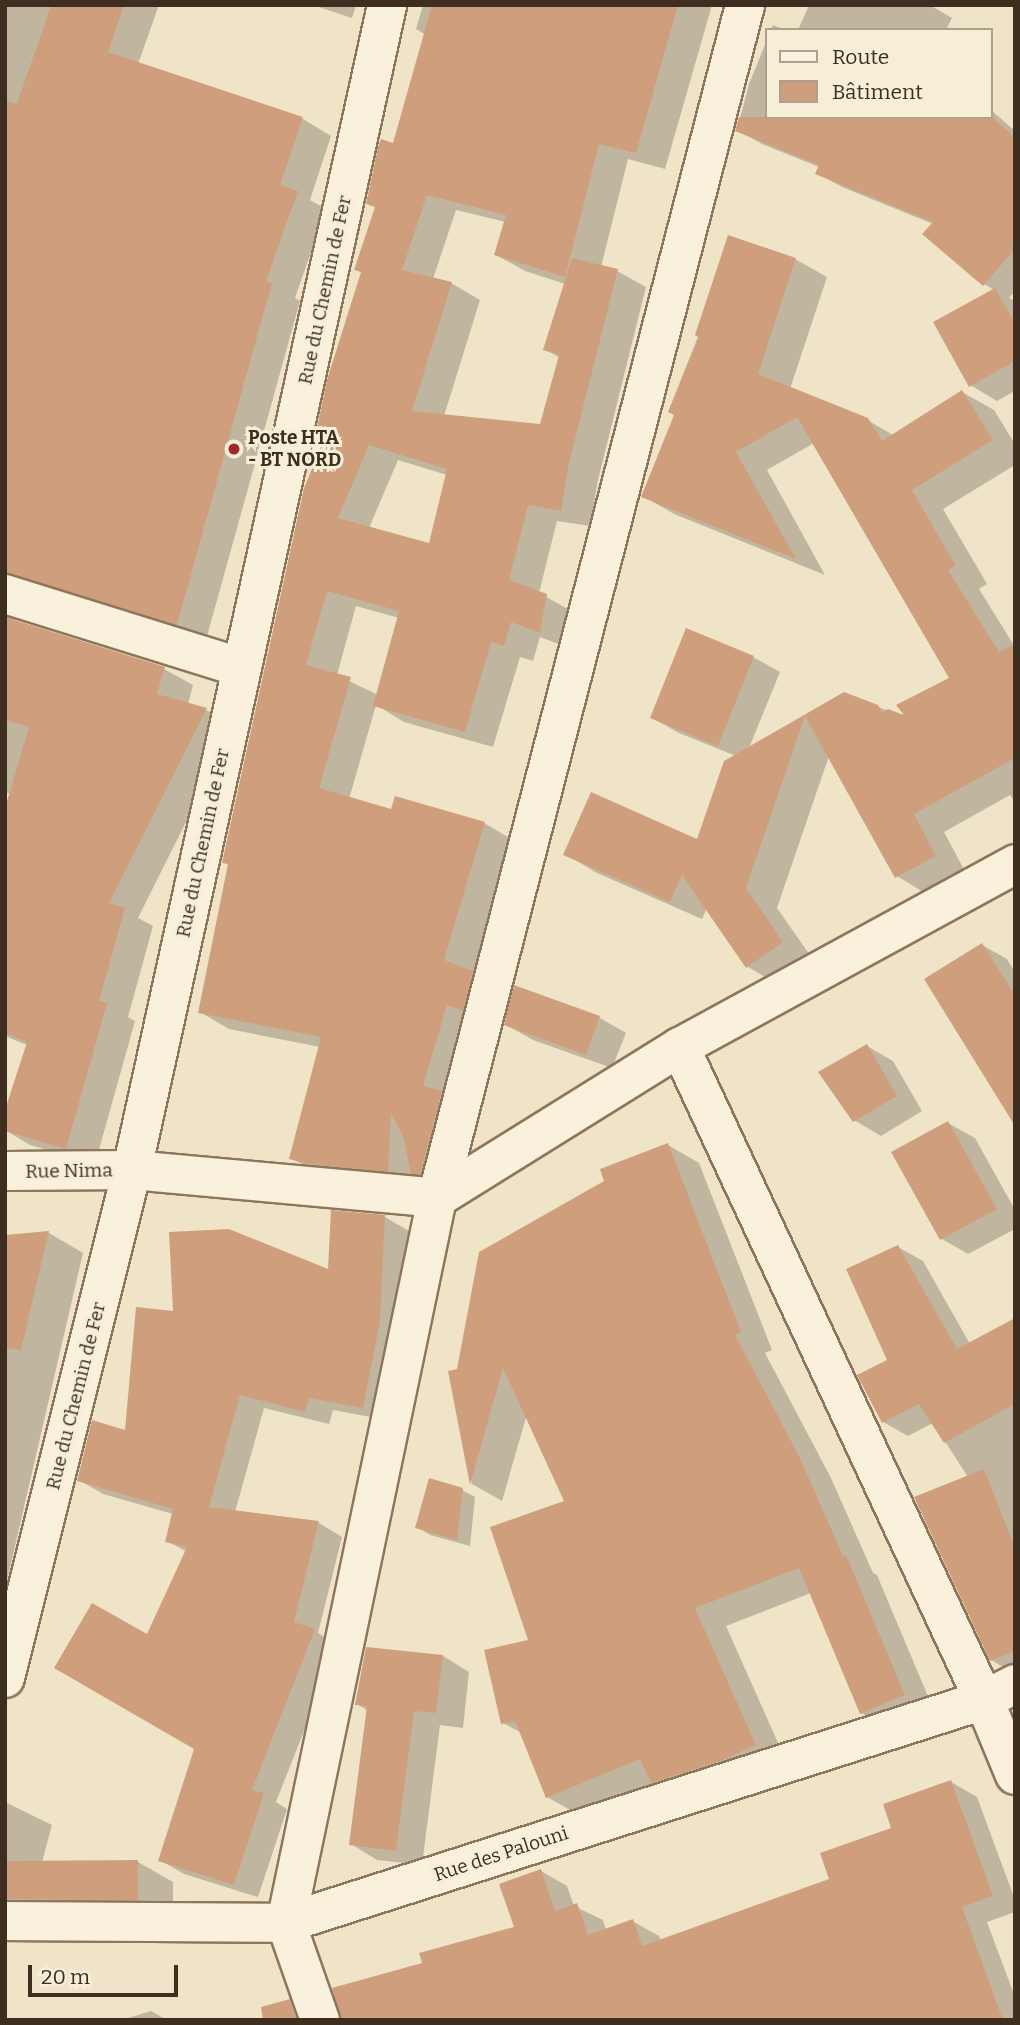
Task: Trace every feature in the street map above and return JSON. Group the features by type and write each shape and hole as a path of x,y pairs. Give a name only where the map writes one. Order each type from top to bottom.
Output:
{"street":[{"name":"Rue du Chemin de Fer","path":"5,1678 132,1170 387,5"},
{"path":"320,2020 286,1923 437,1198 745,5"},
{"path":"5,594 242,668"},
{"path":"437,1198 680,1047 1015,864"},
{"path":"680,1047 1000,1692 1015,1775"},
{"name":"Rue Nima","path":"5,1171 132,1170 437,1198"},
{"name":"Rue des Palouni","path":"5,1921 286,1923 1000,1692"}],"building":[{"path":"51,5 124,5 108,52 303,117 280,185 298,191 266,281 272,283 177,625 5,573 5,101 17,104"},
{"path":"432,5 678,5 636,153 599,144 565,277 494,255 506,215 427,195 402,270 452,282 412,411 540,424 559,355 543,350 572,258 618,269 569,463 561,511 528,505 509,580 547,594 540,633 511,622 504,646 491,642 465,732 373,706 399,611 327,591 306,665 351,677 319,788 391,809 395,796 485,822 444,960 473,971 463,1011 447,1005 423,1086 442,1091 420,1175 411,1174 403,1136 391,1113 388,1172 309,1164 289,1159 321,1037 198,1013 228,864 222,863 304,488 327,432 317,428 327,380 361,272 354,270 375,207 366,204 378,147 381,139 393,143","holes":["369,445 447,469 429,543 338,518"]},
{"path":"739,117 992,117 1015,138 1015,249 983,286 922,234 933,222 815,174 819,165 735,131"},
{"path":"728,235 796,258 758,374 868,418 882,441 962,390 993,440 912,490 956,566 948,570 999,652 1015,644 1015,758 914,814 936,856 895,878 805,716 746,888 783,942 746,968 682,875 670,902 563,855 591,792 697,839 724,761 844,692 878,705 882,713 888,709 904,715 896,705 949,678 797,417 736,452 796,559 641,497 674,415 668,412 698,337 695,335"},
{"path":"995,288 1015,323 1015,361 969,387 933,322"},
{"path":"5,617 165,667 157,694 207,708 109,903 125,908 99,1001 107,1003 66,1149 5,1131 5,1110 27,1042 5,1033 5,808 29,727 5,720"},
{"path":"686,628 754,656 718,746 650,718"},
{"path":"982,943 1015,995 1015,1126 924,979"},
{"path":"514,985 600,1016 586,1055 504,1025"},
{"path":"867,1044 897,1096 853,1122 818,1072"},
{"path":"948,1121 997,1209 940,1240 891,1152"},
{"path":"668,1143 741,1332 735,1335 800,1458 843,1556 846,1555 905,1695 860,1714 799,1568 695,1608 756,1745 720,1761 651,1783 640,1759 546,1798 515,1721 501,1724 484,1650 528,1640 490,1527 564,1501 503,1368 470,1485 448,1371 457,1369 479,1252 604,1181 600,1169"},
{"path":"331,1210 385,1215 380,1321 363,1408 309,1398 305,1412 240,1395 209,1507 319,1521 294,1622 315,1629 252,1790 264,1793 234,1885 158,1861 194,1749 54,1668 92,1603 147,1634 187,1547 165,1542 173,1509 77,1481 92,1420 125,1430 136,1307 173,1311 169,1232 229,1229 328,1269"},
{"path":"49,1231 21,1350 5,1348 5,1235"},
{"path":"898,1245 957,1349 1015,1318 1015,1404 944,1443 919,1404 882,1423 857,1375 887,1360 846,1269"},
{"path":"984,1469 1015,1548 1015,1651 990,1661 914,1497"},
{"path":"429,1478 463,1488 457,1540 415,1528"},
{"path":"366,1647 443,1655 436,1713 414,1711 396,1851 349,1845 367,1706 355,1705"},
{"path":"951,1780 993,1896 962,1907 1003,2020 341,2020 332,1988 422,1963 419,1953 514,1927 499,1884 541,1869 555,1911 577,1903 588,1935 633,1919 642,1946 829,1879 820,1853 891,1828 883,1804"},
{"path":"138,1860 138,1900 5,1899 5,1861"},
{"path":"290,1999 297,2020 263,2020 261,2007"}],"place":[{"name":"Poste HTA - BT NORD","path":"234,449"}]}
